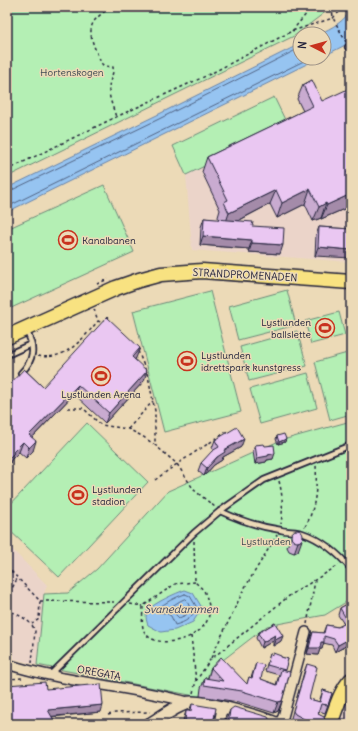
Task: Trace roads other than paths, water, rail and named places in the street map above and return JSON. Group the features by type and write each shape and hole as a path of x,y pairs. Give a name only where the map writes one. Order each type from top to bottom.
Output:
{"main road":[{"name":"STRANDPROMENADEN","path":"7,337 90,299 139,280 162,274 188,271 231,272 351,282"},
{"path":"330,724 342,693 351,680"},
{"path":"150,724 188,702 222,708 278,724"}],"street":[{"path":"278,724 283,718 306,632"},
{"name":"OREGATA","path":"7,664 50,675 123,688 188,702"},
{"path":"219,724 222,708"}],"lane":[{"path":"16,378 30,363 32,355 30,337 25,328"},
{"path":"7,355 31,344"},
{"path":"50,675 194,533 220,511 264,480 351,445"},
{"path":"220,511 244,522 302,533 324,544 351,569"}],"water":[{"path":"351,7 351,42 332,52 332,28 349,12"},
{"path":"292,48 292,66 303,66 7,212 7,188"},
{"name":"Svanedammen","path":"185,590 193,593 201,606 193,622 175,630 161,632 148,625 146,614 151,607 160,601"}],"place":[{"name":"Kanalbanen","path":"68,240"},
{"name":"Lystlunden ballslette","path":"325,328"},
{"name":"Lystlunden idrettspark kunstgress","path":"187,361"},
{"name":"Lystlunden Arena","path":"101,376"},
{"name":"Lystlunden stadion","path":"78,495"}],"park label":[{"name":"Hortenskogen","path":"72,72"},
{"name":"Lystlunden","path":"266,541"}]}
